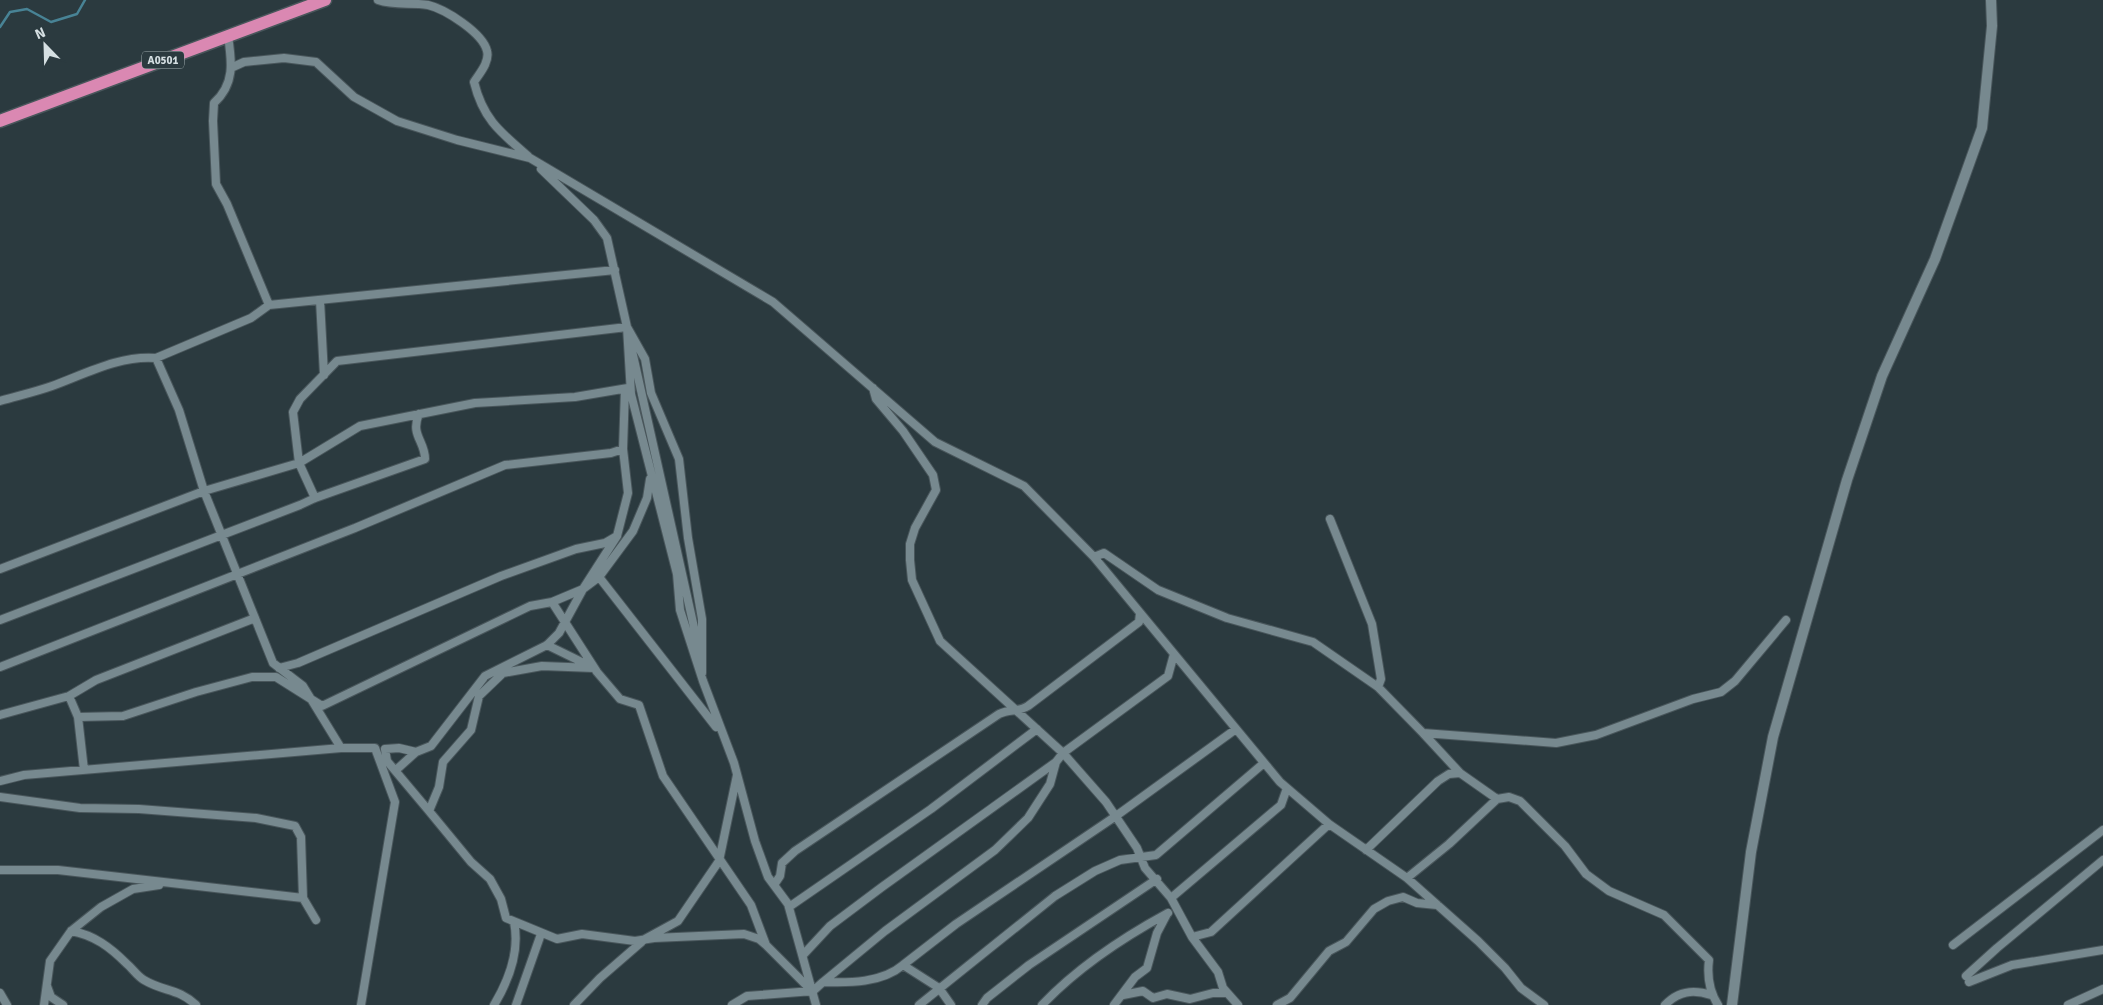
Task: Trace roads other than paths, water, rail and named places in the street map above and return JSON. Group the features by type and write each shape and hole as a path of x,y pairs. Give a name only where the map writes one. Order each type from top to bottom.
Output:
{"highway":[{"name":"A0501","path":"0,121 326,0"}],"street":[{"path":"378,0 389,4 426,5 439,8 458,19 481,42 487,51 487,61 474,82 484,114 594,220 607,238 702,666"},
{"path":"1732,1005 1751,852 1773,737 1847,480 1882,376 1935,259 1982,128 1992,26 1991,0"},
{"path":"228,36 233,67 225,94 214,103 216,184 227,204 270,305"},
{"path":"233,67 244,62 284,58 316,62 354,97 396,121 457,140 530,158 773,302 935,442 1024,486 1094,557 1264,763 1287,788 1329,824 1407,878 1505,968 1521,988 1544,1005"},
{"path":"0,401 52,386 106,365 142,357 156,358 251,318 270,305 614,267"},
{"path":"320,300 324,375"},
{"path":"315,498 299,463 293,412 300,398 337,361 627,327"},
{"path":"396,770 416,752 431,746 485,676 547,645 559,633 583,589 617,536 628,493 623,449 628,388 627,327"},
{"path":"627,327 646,359 651,394 679,459 688,538 702,619 702,681"},
{"path":"156,358 179,410 204,491 273,663 302,686 341,748"},
{"path":"0,569 204,491 299,463 360,426 475,403 575,396 628,388"},
{"path":"628,388 677,574 680,610 702,681 737,774 755,841 768,877 789,906 804,955 816,1005"},
{"path":"873,388 876,399 903,431 933,475 936,490 916,528 910,544 912,580 940,641 1063,753 1106,802 1137,848 1145,868 1156,879 1172,901 1192,937 1218,972 1219,980 1227,993 1238,1005"},
{"path":"0,620 315,498 425,459 422,446 415,433 418,414"},
{"path":"0,667 238,574 505,465 610,453 623,449"},
{"path":"78,718 123,716 196,692 252,677 276,678 322,706 333,702 400,667 530,606 552,602 583,589 599,577 633,531 647,498 651,475"},
{"path":"1330,519 1372,624 1381,679 1378,687"},
{"path":"279,668 298,663 501,576 576,549 605,543 617,536"},
{"path":"1094,557 1104,553 1158,590 1227,618 1313,642 1378,687 1460,772 1497,799"},
{"path":"599,577 722,734"},
{"path":"552,602 594,668 620,699 639,705 663,776 719,861 751,905 766,946"},
{"path":"774,885 780,876 782,863 795,851 999,714 1006,710 1022,710 1028,706 1126,633 1139,622 1140,613"},
{"path":"0,715 69,696 96,680 255,618"},
{"path":"1423,733 1556,743 1596,735 1693,699 1721,692 1735,681 1786,620"},
{"path":"547,645 594,668"},
{"path":"804,955 830,926 1056,762 1063,753 1168,676 1174,654"},
{"path":"429,811 439,787 443,762 471,730 479,696 503,673 542,666 594,668"},
{"path":"69,696 78,718 84,770"},
{"path":"789,906 931,809 1037,729"},
{"path":"824,982 863,982 897,971 956,924 1116,816 1236,729"},
{"path":"0,781 24,775 341,748 376,748 394,802 361,1005"},
{"path":"416,752 399,748 385,749 387,761 396,770 404,783 471,862 490,879 501,899 506,918 557,939 582,934 621,940 744,934 759,939 813,991"},
{"path":"732,1005 748,996 813,991 885,931 995,850 1028,818 1050,784 1056,762"},
{"path":"919,1005 1055,896 1095,871 1120,860 1148,858 1156,855 1264,763"},
{"path":"1366,850 1438,781 1449,774 1460,772"},
{"path":"574,1005 594,984 645,939 678,921 719,861 737,774"},
{"path":"1114,1005 1135,977 1147,968 1157,933 1172,901 1281,805 1287,788"},
{"path":"1407,878 1450,844 1497,799 1509,796 1520,801 1565,846 1586,874 1609,891 1664,915 1709,960 1708,972 1712,996 1717,1005"},
{"path":"0,797 80,808 138,809 256,818 295,826 301,837 303,898 316,920"},
{"path":"1192,937 1211,932 1329,824"},
{"path":"1953,945 2103,830"},
{"path":"2103,860 1997,948 1967,979 2012,965 2103,950"},
{"path":"0,870 58,870 303,898"},
{"path":"982,1005 987,998 1029,965 1156,879"},
{"path":"44,1005 50,961 71,931 101,907 133,889 168,883"},
{"path":"1277,1005 1290,998 1329,951 1346,942 1374,909 1388,901 1403,897 1417,903 1439,906"},
{"path":"1042,1005 1059,987 1125,937 1168,913"},
{"path":"494,1005 507,979 516,949 518,940 514,922"},
{"path":"71,931 89,935 103,942 140,977 154,986 180,992 196,1005"},
{"path":"516,1005 541,934"},
{"path":"903,966 939,988 951,1005"},
{"path":"47,984 52,997 63,1005"},
{"path":"2068,1005 2103,990"},
{"path":"1123,995 1143,991 1152,998 1167,994 1188,1002 1213,993 1227,993"},
{"path":"1664,1005 1671,998 1683,993 1694,991 1712,996"},
{"path":"0,993 8,1005"}],"waterway":[{"path":"0,27 10,12 27,9 51,22 77,14 85,0"}]}
